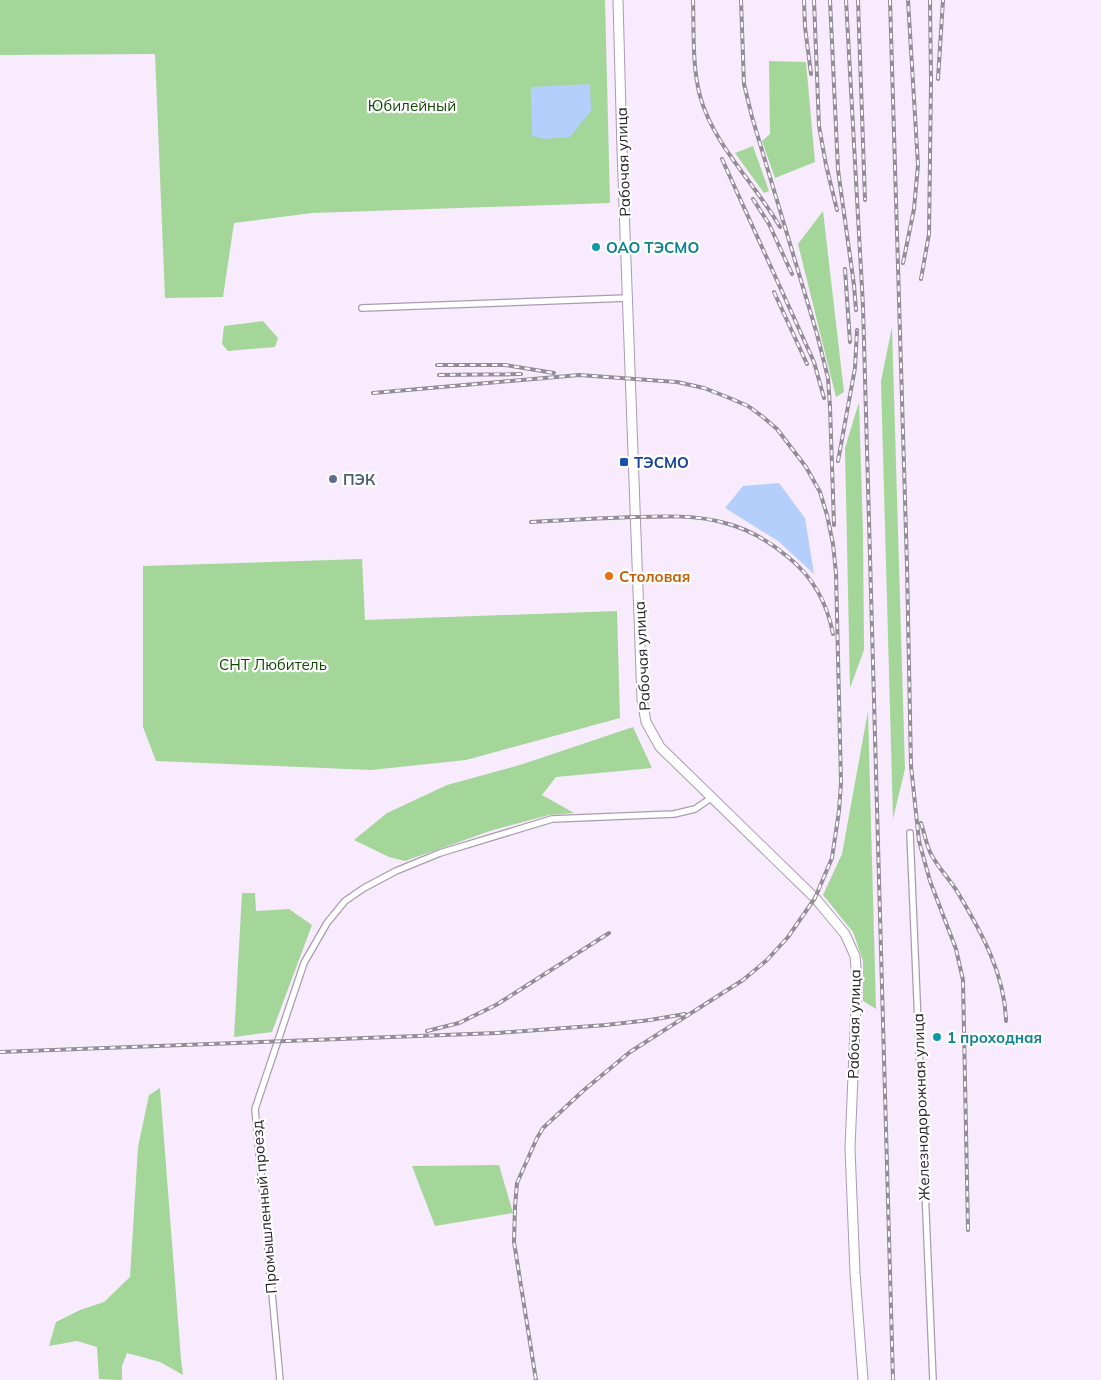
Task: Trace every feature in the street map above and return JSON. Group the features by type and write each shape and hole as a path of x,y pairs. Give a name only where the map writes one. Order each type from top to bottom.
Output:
{"street":[{"name":"Рабочая улица","path":"618,0 642,700 646,722 660,747 815,898 845,934 855,956 857,980 850,1148 855,1274 863,1380"},
{"path":"362,308 627,298"},
{"name":"Промышленный проезд","path":"280,1380 255,1109 304,963 327,923 345,901 364,888 396,871 440,853 552,819 674,814 695,809 711,798"},
{"name":"Железнодорожная улица","path":"910,833 933,1380"}],"green space":[{"name":"Юбилейный","path":"0,0 605,0 610,203 312,213 234,223 223,297 165,298 155,54 0,55"},
{"path":"769,61 806,62 815,162 775,178 762,141 770,134"},
{"path":"753,146 769,191 764,193 735,153"},
{"path":"823,211 844,392 836,397 798,244"},
{"path":"263,321 278,338 275,347 228,351 222,344 224,326"},
{"path":"892,327 905,769 893,819 881,381"},
{"path":"859,402 864,650 850,688 845,448"},
{"name":"СНТ Любитель","path":"362,559 365,620 617,611 620,718 466,760 371,770 156,761 143,727 143,566"},
{"path":"868,711 876,1009 863,1001 863,961 853,932 823,895 842,854"},
{"path":"633,727 652,768 556,777 542,795 574,813 549,815 493,830 405,861 389,857 354,840 387,813 447,785 520,765"},
{"path":"242,893 255,893 256,911 289,909 312,925 272,1032 234,1037"},
{"path":"160,1088 183,1375 160,1362 127,1353 122,1366 122,1380 99,1379 97,1347 77,1341 49,1346 56,1322 80,1310 104,1302 130,1277 138,1147 149,1095"},
{"path":"499,1165 513,1213 435,1226 412,1166"}],"water":[{"path":"590,84 591,111 570,137 544,139 532,136 531,87"},
{"path":"779,483 805,518 814,574 778,541 725,508 743,486"}],"railway":[{"path":"693,0 697,84 706,114 725,148 780,227"},
{"path":"741,0 744,84 752,117 817,334 828,378 834,525"},
{"path":"804,0 805,27 811,74"},
{"path":"814,0 819,126 837,210"},
{"path":"830,0 838,170 856,310"},
{"path":"846,0 863,306 893,1380"},
{"path":"858,0 865,200"},
{"path":"890,0 911,766 919,841 930,881 956,949 963,980 968,1230"},
{"path":"903,263 914,209 918,165 908,0"},
{"path":"921,279 929,234 930,0"},
{"path":"938,79 943,0"},
{"path":"722,159 814,362 824,398"},
{"path":"753,199 769,224 792,274"},
{"path":"845,269 850,342"},
{"path":"774,292 807,364"},
{"path":"838,461 855,368 857,330"},
{"path":"437,365 505,365 554,373"},
{"path":"439,375 521,374"},
{"path":"373,393 579,375 677,382 704,388 748,406 777,429 806,467 820,492 833,544 836,573 841,783 832,858 815,898 788,937 767,960 743,980 630,1052 584,1090 543,1128 537,1138 517,1183 514,1242 536,1380"},
{"path":"531,522 659,516 714,520 734,526 758,536 788,557 805,573 823,601 833,634"},
{"path":"921,823 930,852 958,893 991,955 1005,1004 1006,1021"},
{"path":"427,1031 459,1023 496,1005 609,933"},
{"path":"0,1052 497,1033 606,1025 685,1014"}],"place":[{"name":"ОАО ТЭСМО","path":"596,247"},
{"name":"ТЭСМО","path":"624,462"},
{"name":"ПЭК","path":"333,479"},
{"name":"Столовая","path":"609,576"},
{"name":"1 проходная","path":"937,1037"}]}
